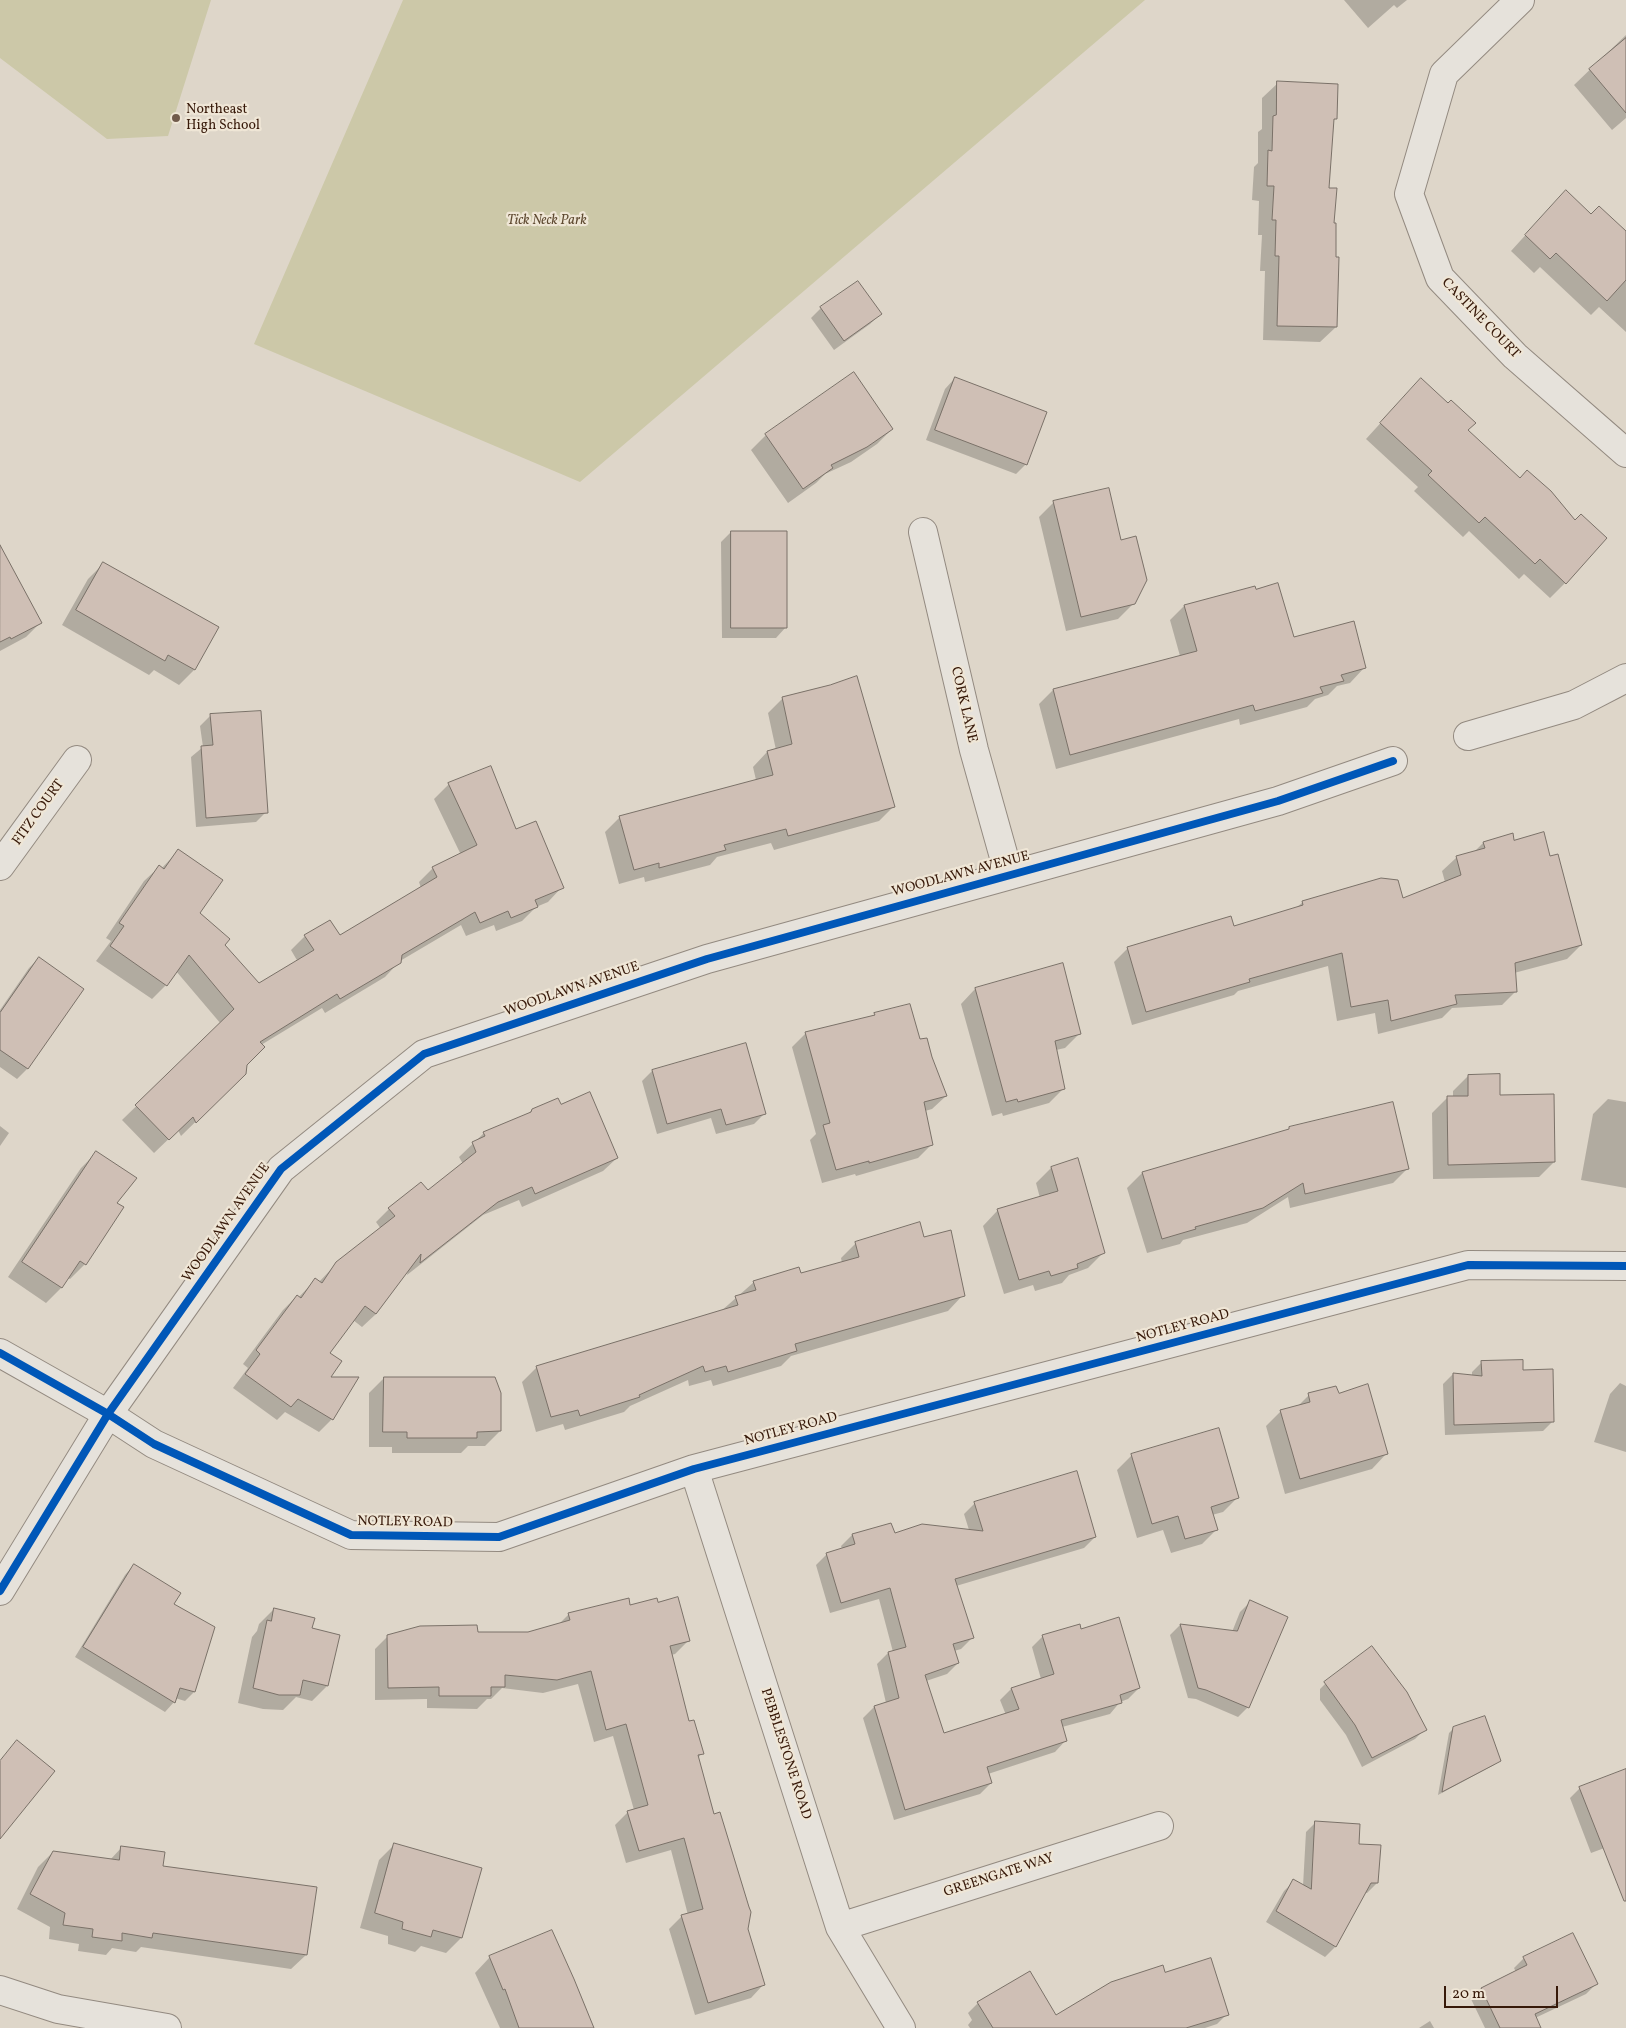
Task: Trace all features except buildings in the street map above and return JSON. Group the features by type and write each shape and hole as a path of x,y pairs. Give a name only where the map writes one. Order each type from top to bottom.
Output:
{"street":[{"name":"CASTINE COURT","path":"1520,0 1444,74 1409,194 1440,278 1514,356 1626,453"},
{"name":"CORK LANE","path":"923,532 974,750 1009,875"},
{"path":"1468,736 1574,705 1626,678"},
{"name":"FITZ COURT","path":"0,866 77,760"},
{"name":"WOODLAWN AVENUE","path":"0,1591 108,1414 281,1168 424,1054 707,958 1278,801 1393,761"},
{"name":"NOTLEY ROAD","path":"0,1353 108,1414 154,1444 351,1535 499,1537 694,1469 1468,1264 1626,1266"},
{"name":"PEBBLESTONE ROAD","path":"694,1469 840,1927 901,2028"},
{"name":"GREENGATE WAY","path":"840,1927 1159,1826"},
{"path":"0,1990 58,2009 167,2028"}],"green space":[{"path":"0,0 211,0 168,136 107,139 0,58"},
{"name":"Tick Neck Park","path":"403,0 1145,0 580,482 254,344"}],"cycle path":[{"path":"0,1591 108,1414 281,1169 424,1054 707,959 1278,801 1393,761"},
{"path":"0,1353 108,1414 154,1444 351,1535 499,1537 694,1469 1468,1265 1626,1266"}],"place":[{"name":"Northeast High School","path":"176,118"}]}
